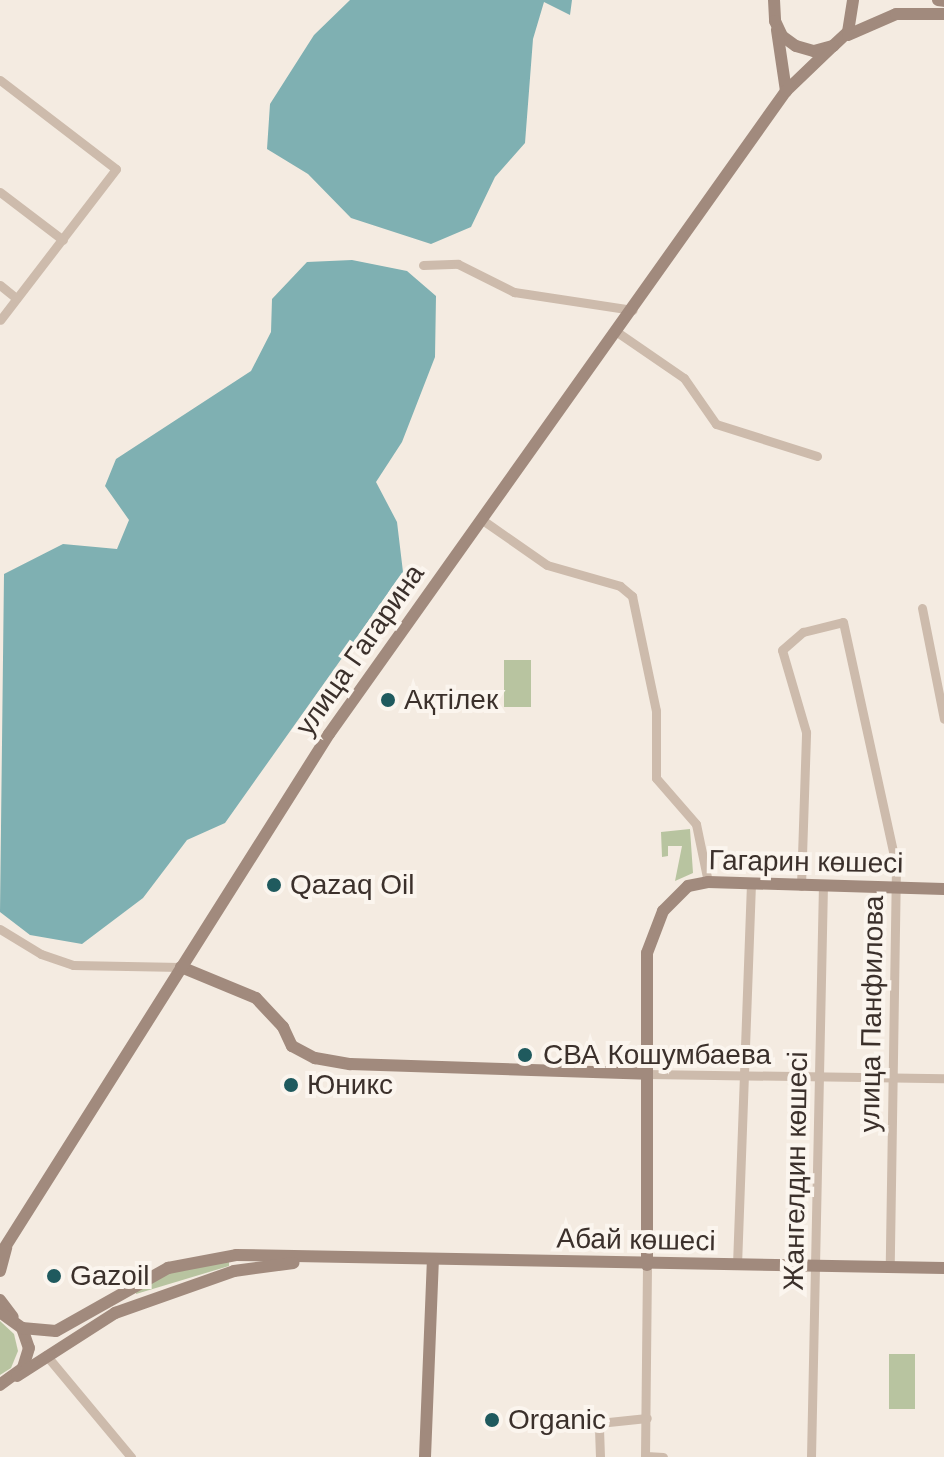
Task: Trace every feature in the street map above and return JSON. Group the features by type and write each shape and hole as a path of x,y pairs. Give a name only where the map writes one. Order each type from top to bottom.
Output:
{"main road":[{"path":"765,0 787,41 804,50 837,43 884,17 944,14"},
{"path":"774,0 786,91"},
{"path":"837,43 852,23 853,0"},
{"path":"938,0 944,1"},
{"name":"улица Гагарина","path":"0,1255 5,1241 329,734 786,91 837,43"},
{"name":"Гагарин көшесі","path":"647,1074 649,942 672,900 688,886 708,882 944,889"},
{"path":"181,967 256,998 283,1027 292,1046 315,1058 350,1064 647,1074 647,1265"},
{"path":"0,1271 5,1241"},
{"name":"Абай көшесі","path":"20,1325 56,1331 72,1325 137,1281 193,1260 236,1255 647,1265 944,1268"},
{"name":"Абай көшесі","path":"6,1383 115,1313 234,1271 328,1259"},
{"path":"425,1457 433,1261"},
{"path":"0,1288 2,1307 46,1355"},
{"path":"6,1383 29,1348 20,1325"}],"street":[{"path":"0,80 116,169 0,320"},
{"path":"0,192 63,240"},
{"path":"423,265 458,264 514,292 633,310"},
{"path":"0,285 16,298"},
{"path":"617,332 684,378 716,424 738,435 817,456"},
{"path":"481,519 547,565 620,586 632,596 656,711 656,778 696,824 708,882"},
{"path":"922,608 944,719"},
{"name":"улица Панфилова","path":"801,886 806,732 782,650 803,632 843,622 897,888 890,1268"},
{"path":"737,1265 751,885"},
{"name":"Жангелдин көшесі","path":"811,1457 823,886"},
{"path":"0,929 41,954 73,965 181,967"},
{"path":"647,1074 742,1078 944,1078"},
{"path":"647,1265 646,1457 663,1457"},
{"path":"46,1355 131,1457"},
{"path":"600,1457 599,1423 647,1418"}],"green space":[{"path":"504,660 531,660 531,707 504,707"},
{"path":"690,829 693,873 675,881 682,846 668,846 668,856 662,857 661,832"},
{"path":"229,1261 229,1266 136,1294 137,1287 178,1270"},
{"path":"0,1321 14,1334 18,1351 11,1368 0,1375"},
{"path":"889,1354 915,1354 915,1409 889,1409"}],"water":[{"path":"350,0 572,0 570,15 544,2 533,39 525,143 495,177 471,227 431,244 351,218 308,174 267,149 270,104 314,35"},
{"path":"352,260 407,271 436,296 435,357 402,442 376,482 397,522 403,572 225,823 187,840 143,898 82,944 30,935 0,912 4,574 63,544 117,549 129,520 105,486 116,459 251,371 271,332 272,299 307,262"}],"place":[{"name":"Ақтілек","path":"388,700"},
{"name":"Qazaq Oil","path":"274,885"},
{"name":"СВА Кошумбаева","path":"525,1055"},
{"name":"Юникс","path":"291,1085"},
{"name":"Gazoil","path":"54,1276"},
{"name":"Organic","path":"492,1420"}]}
